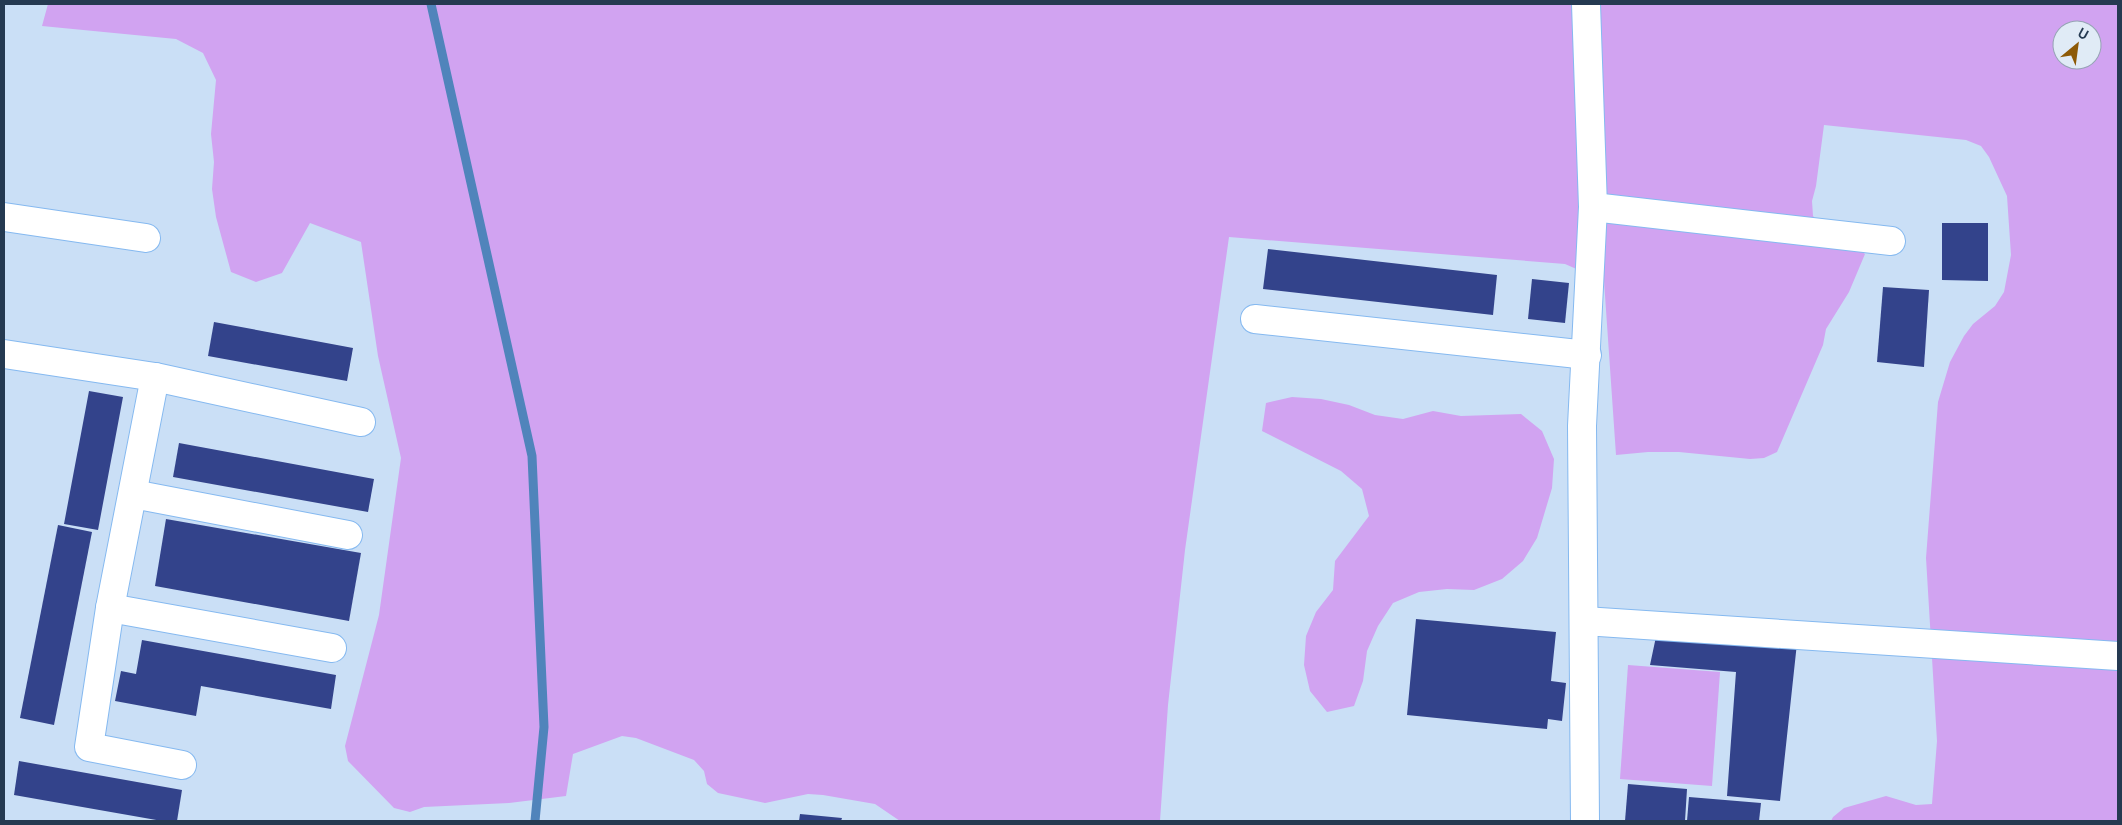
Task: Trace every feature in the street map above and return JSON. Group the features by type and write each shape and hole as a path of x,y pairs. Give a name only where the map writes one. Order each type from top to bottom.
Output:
{"street":[{"path":"1584,821 1582,426 1593,207 1586,4"},
{"path":"1593,207 1891,241"},
{"path":"4,217 146,238"},
{"path":"1255,319 1587,355"},
{"path":"4,354 156,377 361,422"},
{"path":"156,377 110,608 89,747 182,765"},
{"path":"133,494 348,535"},
{"path":"110,608 332,648"},
{"path":"1584,621 2118,656"}],"shaded area":[{"path":"48,4 2118,4 2118,821 1831,821 1844,808 1886,796 1916,805 1932,804 1937,741 1926,558 1938,402 1950,362 1964,336 1973,324 1995,306 2004,292 2011,255 2007,196 1989,157 1981,146 1966,140 1824,125 1816,186 1812,201 1813,216 1823,227 1850,241 1865,254 1849,292 1826,329 1823,345 1777,452 1764,458 1750,459 1679,452 1616,455 1604,281 1565,264 1229,237 1185,550 1168,705 1160,821 900,821 875,804 823,795 808,794 765,803 718,793 707,784 704,771 694,760 636,738 622,736 573,754 566,796 509,803 424,807 410,812 394,808 348,761 345,746 379,615 401,458 378,356 361,242 310,223 282,273 256,282 231,272 216,217 212,189 214,162 211,134 216,80 203,53 176,39 42,26"},
{"path":"1292,397 1321,399 1349,405 1375,415 1403,419 1433,411 1461,416 1521,414 1542,431 1554,459 1552,488 1537,538 1523,561 1502,579 1474,590 1447,589 1419,592 1393,603 1378,626 1367,651 1363,681 1354,706 1327,712 1310,691 1304,665 1306,636 1316,612 1333,590 1335,561 1369,516 1362,489 1341,471 1262,431 1266,403"},
{"path":"1628,665 1720,672 1712,786 1620,779"}],"building":[{"path":"1942,223 1988,223 1988,281 1942,280"},
{"path":"1268,249 1497,275 1493,315 1263,289"},
{"path":"1532,279 1569,283 1565,323 1528,319"},
{"path":"1883,287 1929,290 1924,367 1877,362"},
{"path":"214,322 353,348 347,381 208,356"},
{"path":"89,391 123,397 98,530 64,524"},
{"path":"179,443 374,479 368,512 173,477"},
{"path":"166,519 361,553 349,621 155,586"},
{"path":"58,525 92,532 54,725 20,718"},
{"path":"1416,619 1556,632 1551,681 1566,683 1562,721 1548,719 1547,729 1407,715"},
{"path":"1657,632 1797,643 1780,801 1727,796 1736,672 1650,665"},
{"path":"142,640 336,675 331,709 201,686 196,716 115,701 121,671 136,674"},
{"path":"19,761 182,790 177,821 162,821 14,795"},
{"path":"1628,784 1687,789 1685,821 1625,821"},
{"path":"1689,797 1761,803 1759,821 1687,821"},
{"path":"800,814 842,818 841,821 799,821"}],"waterway":[{"path":"431,4 532,456 544,727 535,821"}]}
